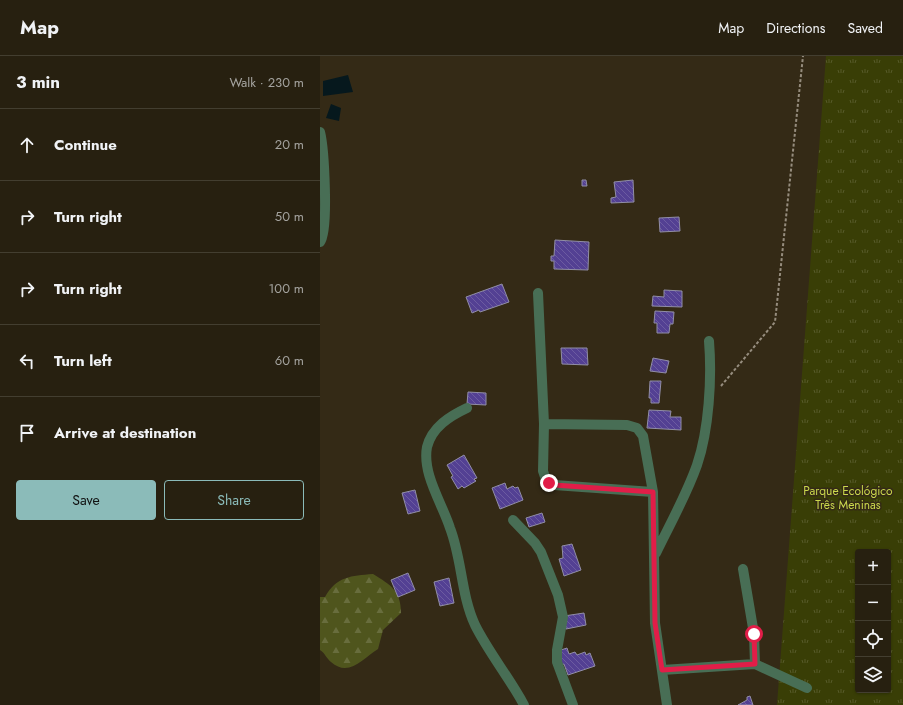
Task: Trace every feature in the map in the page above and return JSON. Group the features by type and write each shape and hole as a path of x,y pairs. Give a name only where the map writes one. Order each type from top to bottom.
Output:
{"street":[{"path":"320,132 323,148 325,226 320,242"},
{"path":"538,293 544,424 544,475 549,483 554,485 653,492"},
{"path":"655,555 688,487 697,463 703,440 711,370 709,341"},
{"path":"467,408 452,415 434,432 428,447 428,471 451,528 469,608 475,624 524,705"},
{"path":"544,424 627,425 638,428 643,436 653,492 655,623 667,705"},
{"path":"513,520 535,543 541,552 558,595 563,617 557,650 557,662 573,705"},
{"path":"743,568 754,634 755,664"},
{"path":"662,670 755,664 807,688"}],"path":[{"path":"707,402 775,322 803,56"}],"green space":[{"name":"Parque Ecológico Três Meninas","path":"826,56 903,56 903,705 777,705"},
{"path":"373,574 394,589 401,605 401,613 383,630 378,649 356,665 344,668 338,666 329,660 320,650 320,597 325,597 334,585 345,578"}],"shaded area":[{"path":"348,75 353,92 323,96 323,81"},
{"path":"331,104 341,108 339,121 326,118"}],"building":[{"path":"582,180 586,180 587,186 582,186"},
{"path":"633,180 634,202 611,203 611,198 616,197 614,182"},
{"path":"679,217 680,231 660,232 659,218"},
{"path":"555,240 589,242 588,270 554,269 554,261 551,261 551,256 554,256"},
{"path":"502,284 509,302 480,312 479,310 472,313 466,297"},
{"path":"664,290 682,291 682,307 652,306 653,296 664,297"},
{"path":"655,311 674,312 673,324 670,324 669,333 657,333 657,323 654,323"},
{"path":"561,348 587,348 588,365 562,364"},
{"path":"653,358 669,361 666,373 650,371"},
{"path":"650,381 661,381 659,403 651,403 651,398 649,398"},
{"path":"468,392 486,393 486,405 467,404"},
{"path":"649,410 671,411 670,417 681,417 681,430 647,428"},
{"path":"464,455 477,478 474,479 476,481 464,488 462,486 458,489 451,477 453,476 447,465"},
{"path":"505,483 507,489 513,486 515,488 518,487 523,500 500,509 492,488"},
{"path":"415,490 420,511 408,514 402,493"},
{"path":"542,513 545,522 529,527 526,518"},
{"path":"572,544 581,570 564,576 559,559 563,558 562,546"},
{"path":"408,573 415,590 398,597 391,580"},
{"path":"449,578 454,603 440,606 434,582"},
{"path":"584,613 586,625 566,629 564,616"},
{"path":"567,648 569,654 575,652 577,655 585,652 586,655 590,653 595,666 568,675 564,664 561,665 558,651"},
{"path":"750,696 753,705 738,705 747,700 747,697"}],"route":[{"path":"549,483 554,485 653,492 655,623 657,645 662,670 755,664 754,634"}]}
